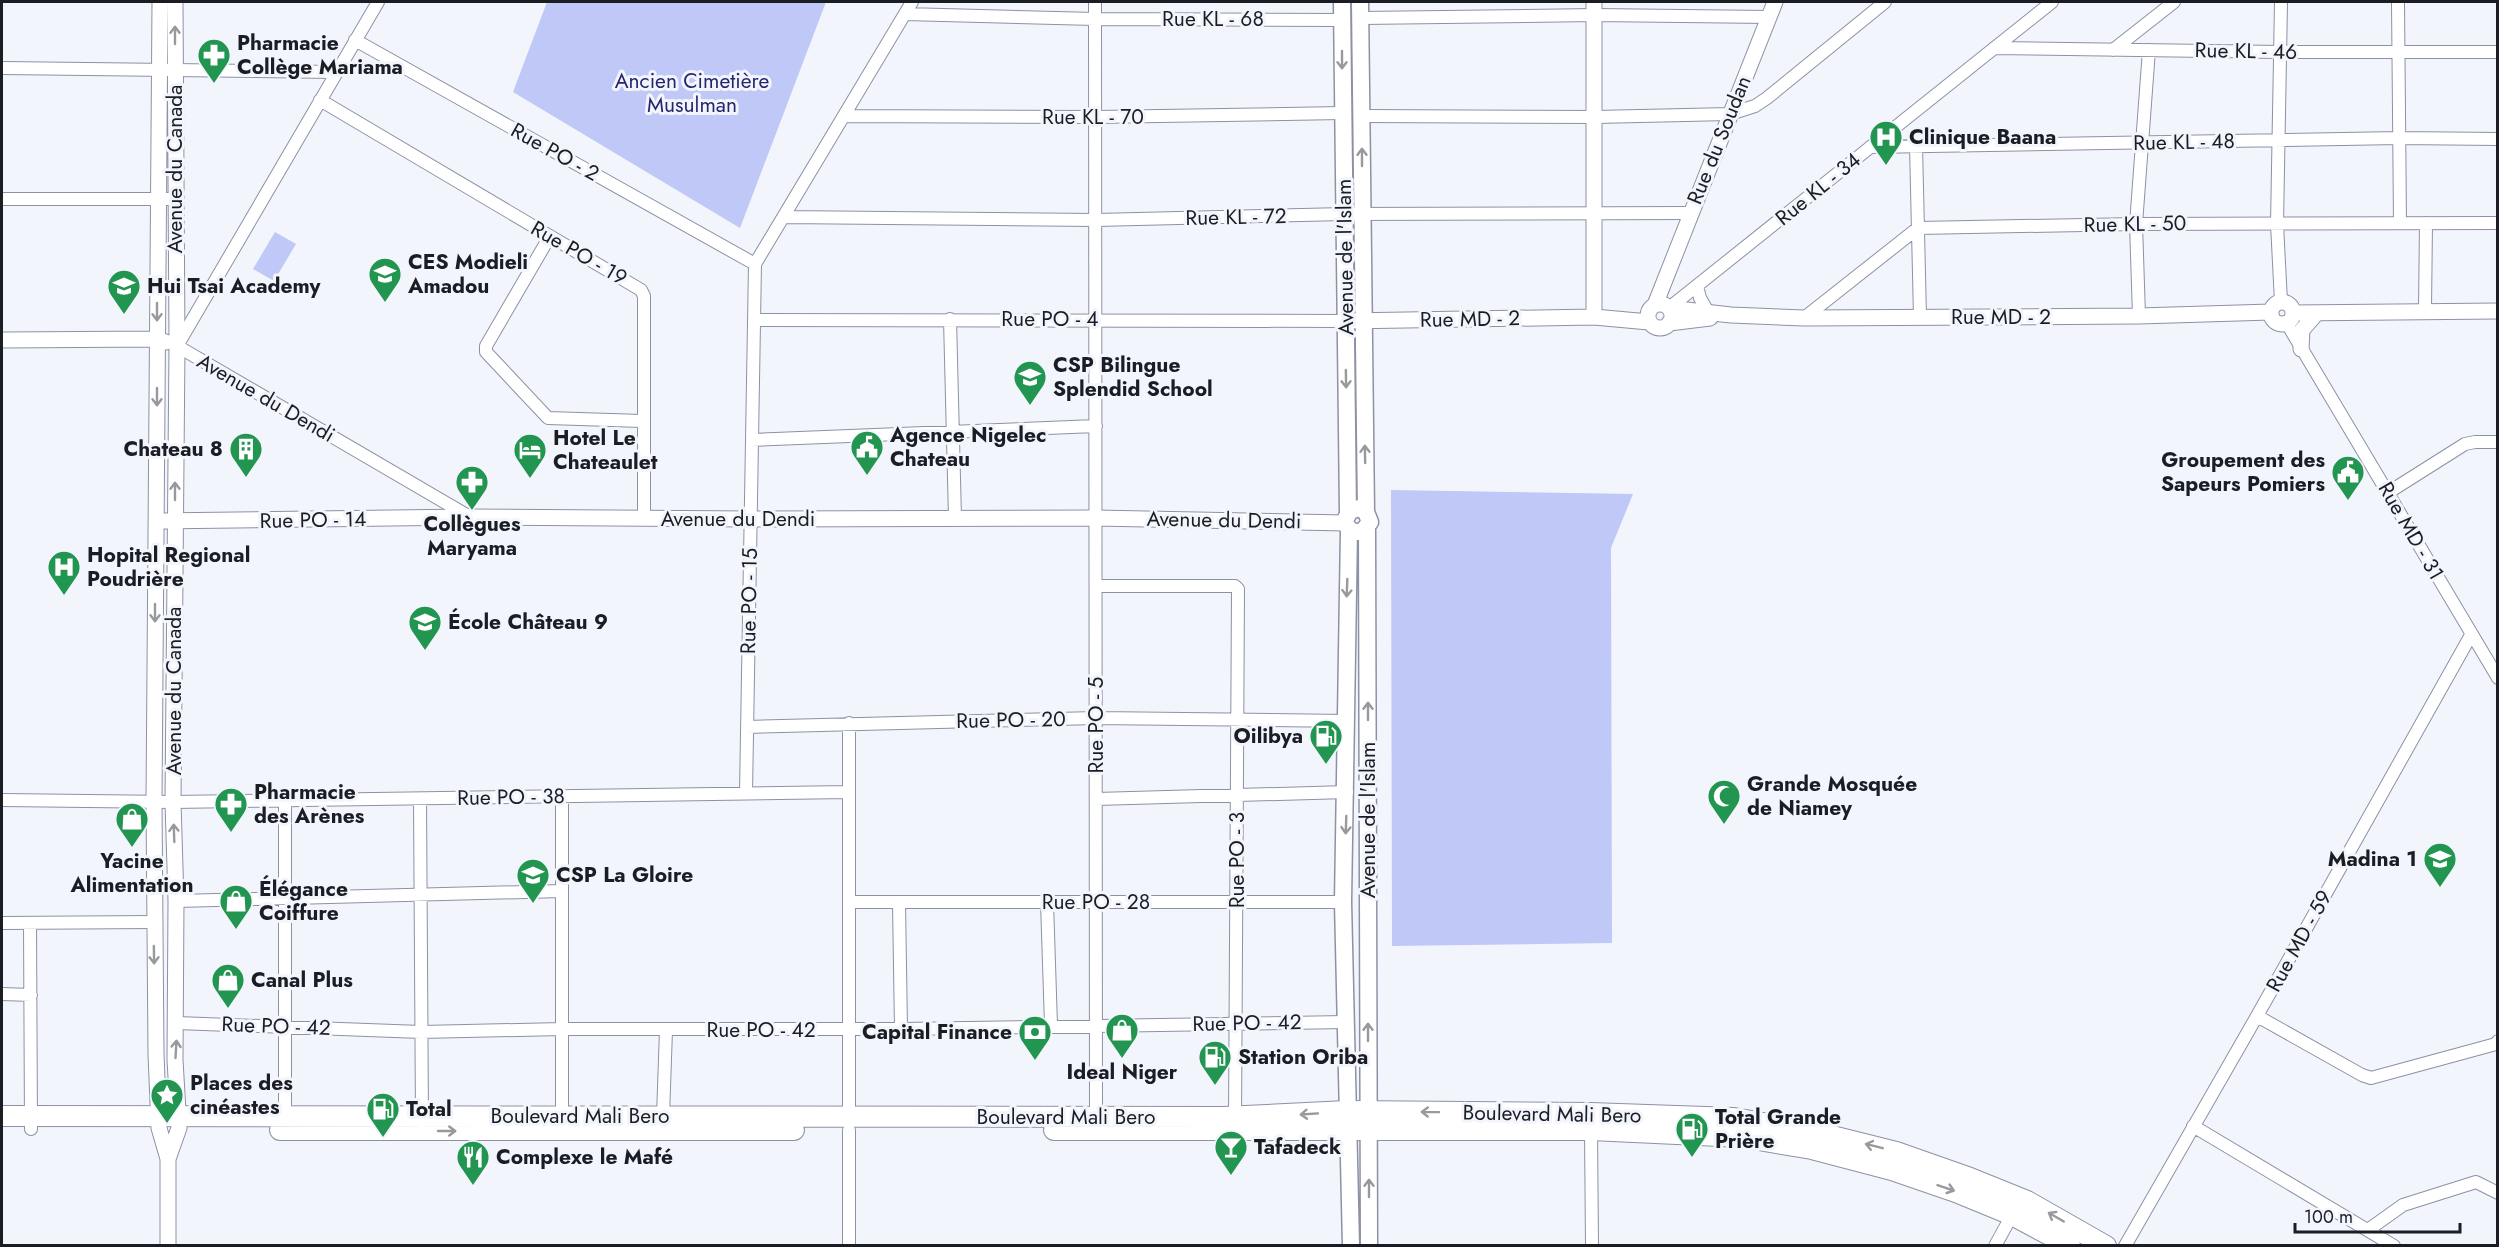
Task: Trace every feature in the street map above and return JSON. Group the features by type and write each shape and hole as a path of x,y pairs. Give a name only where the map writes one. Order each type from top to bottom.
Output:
{"main road":[{"name":"Avenue de l'Islam","path":"1342,2 1344,214 1354,321 1367,520 1369,1245"},
{"name":"Avenue de l'Islam","path":"1351,1245 1343,902 1347,792 1348,522 1354,321 1363,215 1360,10"},
{"path":"1348,522 1355,508 1367,520"},
{"name":"Boulevard Mali Bero","path":"179,1122 285,1116 422,1124 562,1115 663,1116 849,1124"},
{"name":"Boulevard Mali Bero","path":"2,1116 31,1123"},
{"name":"Boulevard Mali Bero","path":"1369,1121 1591,1130 1637,1124 1734,1118 1816,1132 1896,1152 2027,1201 2106,1245"},
{"name":"Boulevard Mali Bero","path":"2,1130 31,1123 159,1122 1096,1124 1369,1121 1637,1124 1741,1137 1812,1149 1892,1170 1956,1192 2012,1215 2070,1245"}],"street":[{"name":"Avenue du Canada","path":"160,2 167,70 175,200 177,346 173,802 177,1023 175,1060 179,1122"},
{"name":"Avenue du Canada","path":"168,1159 159,1122 154,922 154,802 158,199 167,70 175,2"},
{"path":"2,340 157,339 177,346 378,2"},
{"path":"755,264 912,2"},
{"name":"Rue PO - 5","path":"1095,2 1096,1124"},
{"name":"Rue du Soudan","path":"1661,311 1665,279 1775,2"},
{"path":"1362,116 1595,117 1730,114 1755,106 1767,98 1885,2"},
{"name":"Rue KL - 34","path":"1661,311 1697,286 2052,2"},
{"path":"2113,50 2175,2"},
{"path":"2281,2 2277,224 2283,312"},
{"path":"2398,2 2400,223"},
{"path":"1360,10 1594,8 1768,17"},
{"path":"1594,8 1594,317"},
{"name":"Rue KL - 68","path":"904,14 1095,19 1342,20"},
{"name":"Rue PO - 2","path":"355,40 755,264"},
{"name":"Rue KL - 46","path":"1994,48 2498,52"},
{"path":"2139,316 2136,224 2140,142 2149,50"},
{"path":"2,68 337,72"},
{"name":"Rue PO - 19","path":"320,100 637,286 644,296 642,420 644,518"},
{"name":"Rue KL - 70","path":"844,116 1096,117 1343,112"},
{"name":"Rue KL - 48","path":"1870,147 1916,144 2399,138 2498,139"},
{"path":"1916,144 1920,317"},
{"path":"2,199 175,200"},
{"name":"Rue KL - 72","path":"783,217 1096,220 1344,214 1690,213"},
{"path":"2425,310 2426,223"},
{"name":"Rue KL - 50","path":"1918,228 2136,224 2498,223"},
{"path":"1804,318 1918,228"},
{"path":"550,236 486,346 486,352 548,417 642,420"},
{"name":"Rue PO - 15","path":"746,793 755,264"},
{"path":"1697,286 1708,312"},
{"name":"Rue MD - 2","path":"1661,311 1804,318 2498,311"},
{"name":"Rue MD - 2","path":"1354,321 1594,317 1661,311 1731,315"},
{"name":"Rue MD - 31","path":"2283,312 2301,349 2389,492 2498,678"},
{"path":"2301,349 2302,330 2317,313"},
{"path":"950,319 955,518"},
{"name":"Rue PO - 4","path":"754,320 1354,321"},
{"name":"Avenue du Dendi","path":"177,346 470,517 1096,518 1348,522"},
{"path":"752,440 1096,426"},
{"path":"2389,492 2465,444 2498,442"},
{"name":"Rue PO - 14","path":"156,521 470,517"},
{"name":"Rue PO - 3","path":"1096,586 1235,586 1238,589 1235,1123"},
{"name":"Rue MD - 59","path":"2125,1245 2257,1016 2471,635"},
{"name":"Rue PO - 20","path":"747,727 1096,718 1347,720"},
{"path":"849,723 849,1245"},
{"name":"Rue PO - 38","path":"2,800 285,801 849,792"},
{"path":"1096,799 1347,792"},
{"path":"562,796 562,1115"},
{"path":"420,799 422,1124"},
{"path":"285,801 285,1116"},
{"path":"176,901 562,891"},
{"name":"Rue PO - 28","path":"849,902 1343,902"},
{"path":"899,902 902,1029"},
{"path":"1047,902 1051,1025"},
{"path":"2,923 154,922"},
{"path":"30,923 31,1123"},
{"path":"2,994 31,995"},
{"path":"2257,1016 2371,1078 2497,1043"},
{"name":"Rue PO - 42","path":"177,1023 285,1025 421,1032 562,1029 902,1029 1346,1022"},
{"path":"663,1116 666,1030"},
{"path":"168,1245 168,1159 179,1122"},
{"path":"2193,1126 2394,1245"},
{"path":"1591,1130 1592,1245"},
{"path":"2368,1230 2403,1205 2476,1182 2498,1193"},
{"path":"1995,1245 2012,1215"}],"green space":[{"name":"Ancien Cimetière Musulman","path":"547,2 826,2 740,228 513,92"},
{"path":"275,232 296,244 274,281 253,269"},
{"path":"1391,490 1633,494 1611,548 1612,943 1392,946"}],"place":[{"name":"Pharmacie Collège Mariama","path":"214,84"},
{"name":"Clinique Baana","path":"1886,166"},
{"name":"CES Modieli Amadou","path":"385,303"},
{"name":"Hui Tsai Academy","path":"124,315"},
{"name":"CSP Bilingue Splendid School","path":"1030,406"},
{"name":"Agence Nigelec Chateau","path":"867,476"},
{"name":"Chateau 8","path":"246,478"},
{"name":"Hotel Le Chateaulet","path":"530,479"},
{"name":"Groupement des Sapeurs Pomiers","path":"2348,501"},
{"name":"Collègues Maryama","path":"472,511"},
{"name":"Hopital Regional Poudrière","path":"64,596"},
{"name":"École Château 9","path":"425,651"},
{"name":"Oilibya","path":"1326,765"},
{"name":"Grande Mosquée de Niamey","path":"1724,825"},
{"name":"Pharmacie des Arènes","path":"231,833"},
{"name":"Yacine Alimentation","path":"132,848"},
{"name":"Madina 1","path":"2440,888"},
{"name":"CSP La Gloire","path":"533,904"},
{"name":"Élégance Coiffure","path":"236,930"},
{"name":"Canal Plus","path":"228,1009"},
{"name":"Ideal Niger","path":"1122,1059"},
{"name":"Capital Finance","path":"1035,1061"},
{"name":"Station Oriba","path":"1215,1086"},
{"name":"Places des cinéastes","path":"167,1124"},
{"name":"Total","path":"383,1138"},
{"name":"Total Grande Prière","path":"1692,1158"},
{"name":"Tafadeck","path":"1231,1176"},
{"name":"Complexe le Mafé","path":"473,1186"}]}
